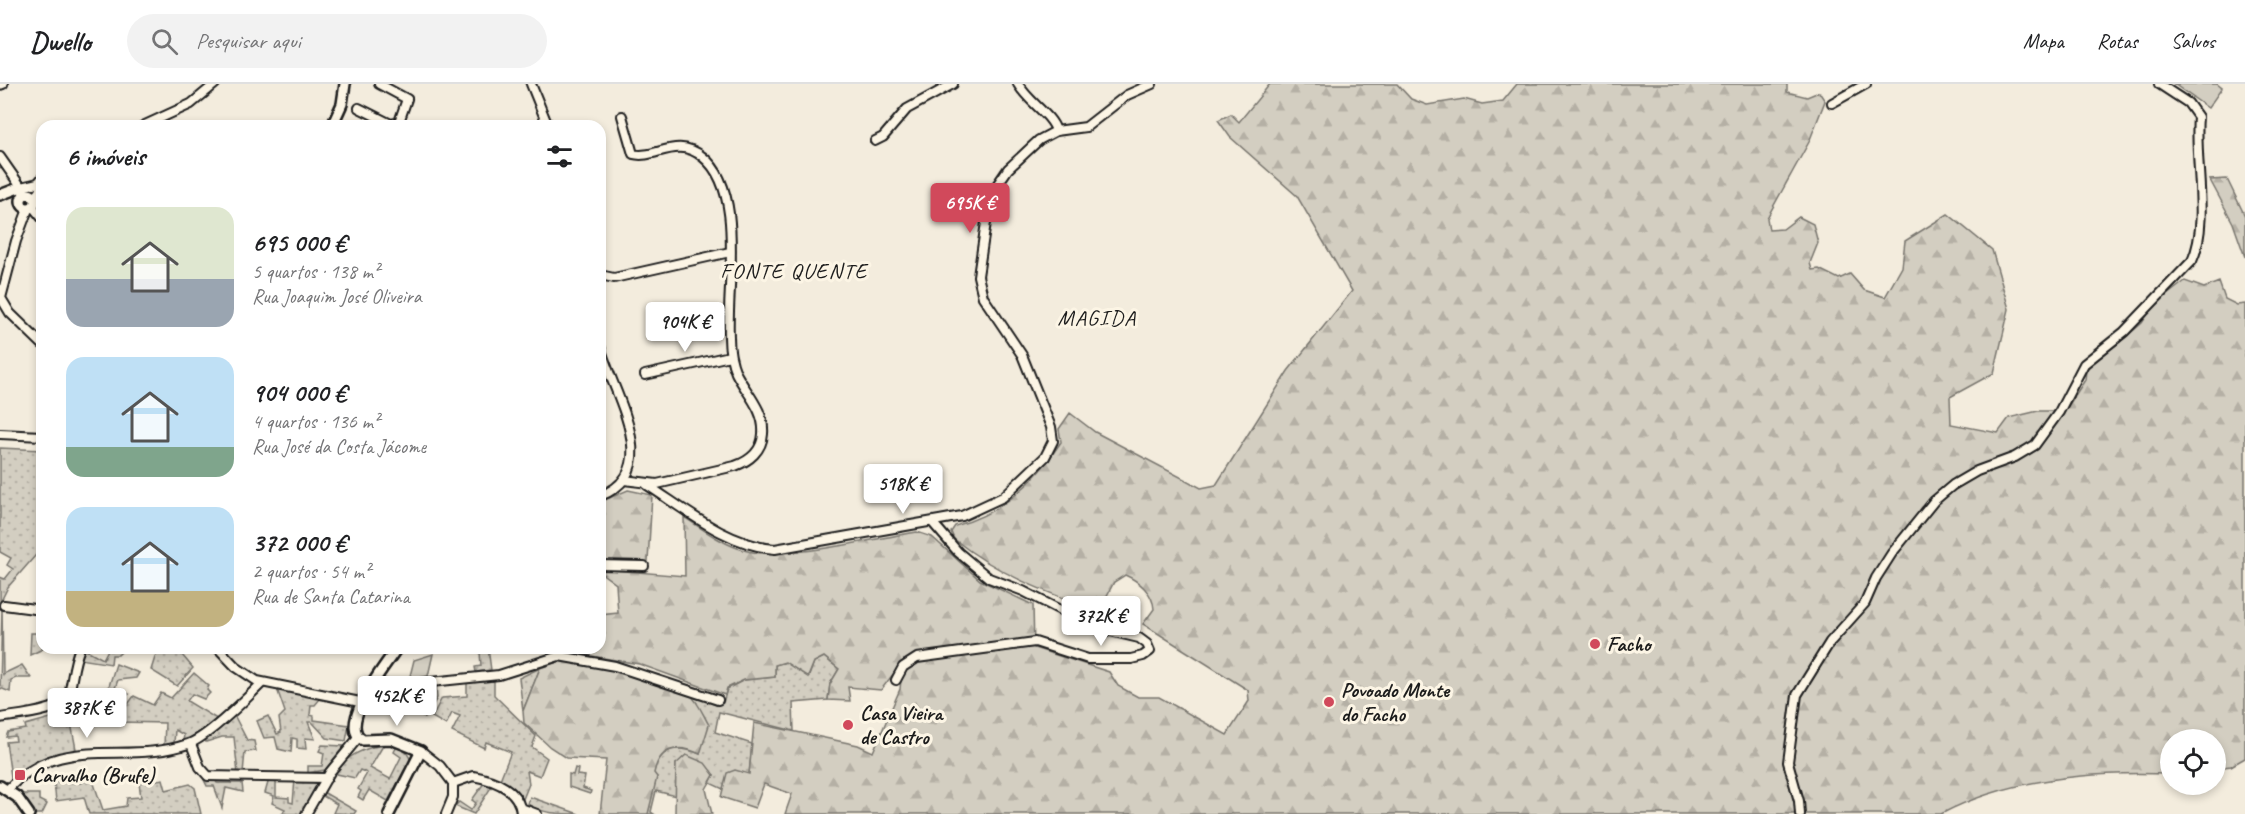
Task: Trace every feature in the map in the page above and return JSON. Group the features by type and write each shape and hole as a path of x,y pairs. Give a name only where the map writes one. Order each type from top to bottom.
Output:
{"street":[{"path":"155,120 202,97 215,84"},
{"path":"335,120 342,104 345,84"},
{"path":"379,84 407,99 400,120"},
{"path":"531,84 546,120"},
{"path":"875,141 883,137 908,109 953,84"},
{"path":"1018,84 1032,104 1052,120 1056,131"},
{"path":"624,480 647,485 732,537 760,548 789,547 932,522 969,514 1003,497 1030,473 1052,447 1051,427 1022,355 983,297 978,276 988,210 995,188 1008,170 1039,141 1056,131 1086,127 1127,95 1152,84"},
{"path":"1832,103 1866,84"},
{"path":"1800,814 1799,801 1788,762 1797,695 1830,642 1865,603 1876,578 1892,553 1934,501 1953,485 1977,471 2015,457 2036,445 2060,412 2084,364 2124,332 2192,261 2197,249 2199,229 2198,117 2188,103 2159,84"},
{"path":"359,108 382,120"},
{"path":"622,116 633,154 684,148 694,151 711,165 729,209 730,252 727,302 730,356 736,374 760,413 763,433 759,448 746,462 647,485"},
{"path":"0,157 23,191 21,203 32,205 36,210"},
{"path":"0,195 36,187"},
{"path":"36,196 16,241 1,298 10,313 36,338"},
{"path":"606,276 614,278 730,252"},
{"path":"645,375 730,356"},
{"path":"606,371 634,446 631,466 624,480 606,492"},
{"path":"0,434 36,436"},
{"path":"896,680 903,667 917,658 1035,642 1088,659 1131,658 1143,656 1150,651 1147,644 1139,638 1093,627 1023,591 989,578 958,552 932,522"},
{"path":"606,565 644,566"},
{"path":"4,605 36,609"},
{"path":"0,718 49,709 64,703 69,694 71,672 78,654"},
{"path":"224,654 242,672 262,683 297,687 333,698 360,702"},
{"path":"358,738 354,728 360,702 393,654"},
{"path":"375,682 392,686 499,675 559,656 615,666 718,700"},
{"path":"29,814 17,797 4,788 42,764 78,753 151,752 191,744 262,683"},
{"path":"358,738 391,739 421,751 440,766 453,783 453,797 446,814"},
{"path":"306,814 327,778 358,738"},
{"path":"191,744 200,767 208,776 327,778"},
{"path":"389,814 421,751"},
{"path":"453,783 468,776 480,777 514,793 521,811 537,814"}],"green space":[{"path":"1270,84 1397,84 1411,99 1427,105 1464,99 1482,104 1503,101 1517,84 1787,84 1787,92 1807,97 1819,92 1825,101 1809,142 1767,218 1769,230 1783,229 1799,217 1813,224 1818,243 1810,263 1812,270 1819,269 1839,279 1850,274 1864,290 1885,297 1902,267 1905,241 1948,214 1992,250 2009,309 1994,373 1950,397 1951,424 1998,433 2009,418 2038,411 2065,411 2085,380 2086,370 2095,359 2119,343 2142,323 2153,306 2185,281 2204,288 2219,282 2225,299 2237,305 2245,304 2245,758 2226,767 2226,729 2160,729 2160,774 2112,774 2052,779 1995,792 1941,814 785,814 792,794 764,784 755,808 721,797 727,773 735,770 749,774 754,723 858,745 873,752 900,689 903,661 881,690 848,687 850,701 828,700 830,684 839,669 824,657 814,662 808,677 785,662 775,665 775,677 744,680 727,688 725,695 639,664 580,654 606,654 606,614 618,613 616,584 606,576 606,569 685,576 684,517 728,544 760,553 829,548 917,532 932,537 980,580 1033,605 1034,648 1109,672 1118,686 1138,697 1159,697 1227,735 1249,701 1248,690 1143,624 1154,609 1153,603 1144,588 1135,581 1125,575 1114,582 1099,611 1042,590 1005,572 970,551 954,539 951,532 955,526 1003,505 1040,471 1061,442 1059,429 1070,413 1095,432 1201,488 1216,485 1288,371 1352,291 1297,196 1230,137 1218,120 1231,114 1239,122"},
{"path":"2174,84 2217,84 2222,88 2208,108"},
{"path":"2227,179 2245,216 2245,257 2233,223 2210,180"},
{"path":"0,448 36,450 36,555 8,587 0,603 0,577 5,579 13,569 7,565 11,558 0,552"},
{"path":"628,490 652,495 648,561 606,562 606,499"},
{"path":"2,607 3,674 22,665 31,678 11,680 10,692 0,688"},
{"path":"31,633 36,633 36,652 30,655"},
{"path":"81,654 94,654 103,659 106,654 119,654 112,655 111,664 80,659"},
{"path":"156,654 183,654 193,668 177,686 151,670"},
{"path":"433,654 428,676 409,680 414,660"},
{"path":"480,654 489,654 491,670 476,672 475,667 481,666"},
{"path":"824,657 839,669 830,684 828,700 793,703 794,731 719,712 715,732 752,744 749,775 728,773 723,789 710,783 714,775 676,764 676,796 656,791 651,812 654,814 648,814 653,773 663,754 672,750 684,749 700,754 697,703 688,693 716,705 723,703 727,689 744,680 775,677 775,665 786,662 809,676 814,662"},
{"path":"560,661 607,669 678,688 688,693 700,708 709,725 700,754 677,749 665,753 660,758 654,773 657,777 648,814 600,814 606,760 567,758 550,747 524,723 523,711 540,668"},
{"path":"116,664 139,673 136,678 118,680 115,688 129,694 106,707 103,705"},
{"path":"540,668 523,711 519,678"},
{"path":"194,673 209,686 207,690 210,693 204,699 192,694 187,701 217,719 189,741 183,741 184,735 175,730 174,743 164,745 165,723 119,722 120,715 134,696 153,705 161,693 171,698"},
{"path":"494,681 494,695 536,736 532,747 547,758 540,776 527,771 529,784 523,799 514,788 499,782 511,752 486,742 484,748 452,732 460,716 452,713 446,725 432,717 442,698 467,696 467,683"},
{"path":"436,684 437,698 425,718 412,709 401,689"},
{"path":"277,689 295,691 320,699 315,705 311,705 310,715 314,716 314,720 349,725 346,741 327,738 312,722 308,722 315,739 305,738 306,749 297,748 297,739 292,738 291,752 278,749 275,737 264,738 257,721 268,716 277,734 281,732 279,718 285,712"},
{"path":"69,713 76,749 39,761 17,777 11,777 6,742 16,741 15,736 6,737 8,732 26,729 25,725"},
{"path":"233,713 247,740 254,741 256,751 245,752 243,773 238,774 234,737 222,737 206,742 205,738"},
{"path":"384,744 370,768 390,779 401,757 394,752 397,746 405,750 411,760 407,773 404,771 388,801 369,790 363,800 358,797 361,791 358,789 367,773 360,770 355,778 337,774 336,770 357,753"},
{"path":"322,745 344,746 325,770 308,773 308,766 322,766 324,753 319,751"},
{"path":"686,755 705,763 714,775 706,789 712,814 675,814 676,764"},
{"path":"575,768 578,769 577,775 585,776 583,788 591,791 590,794 569,787 569,774 573,775"},
{"path":"92,778 103,810 126,806 127,798 141,797 139,783 163,779 166,790 190,784 195,788 201,814 89,814 84,797 56,801 54,782 80,783"},
{"path":"269,779 276,779 276,797 289,798 289,802 293,803 295,779 316,781 318,785 302,814 282,814 285,809 272,803 274,796 265,793"},
{"path":"204,780 215,780 217,783 242,783 243,792 226,788 222,808 214,786 207,786"},
{"path":"484,783 492,786 474,814 455,806 459,802 471,810 476,803 472,800"},
{"path":"323,792 356,811 354,814 333,813 337,804 321,795"},
{"path":"22,794 39,794 39,800 47,804 42,814 33,814"},
{"path":"530,797 579,814 539,810 528,804"}],"place":[{"name":"Facho","path":"1595,644"},
{"name":"Povoado Monte do Facho","path":"1329,702"},
{"name":"Casa Vieira de Castro","path":"848,725"},
{"name":"Carvalho (Brufe)","path":"20,775"}],"district":[{"name":"FONTE QUENTE","path":"794,271"},
{"name":"MAGIDA","path":"1097,318"}]}
